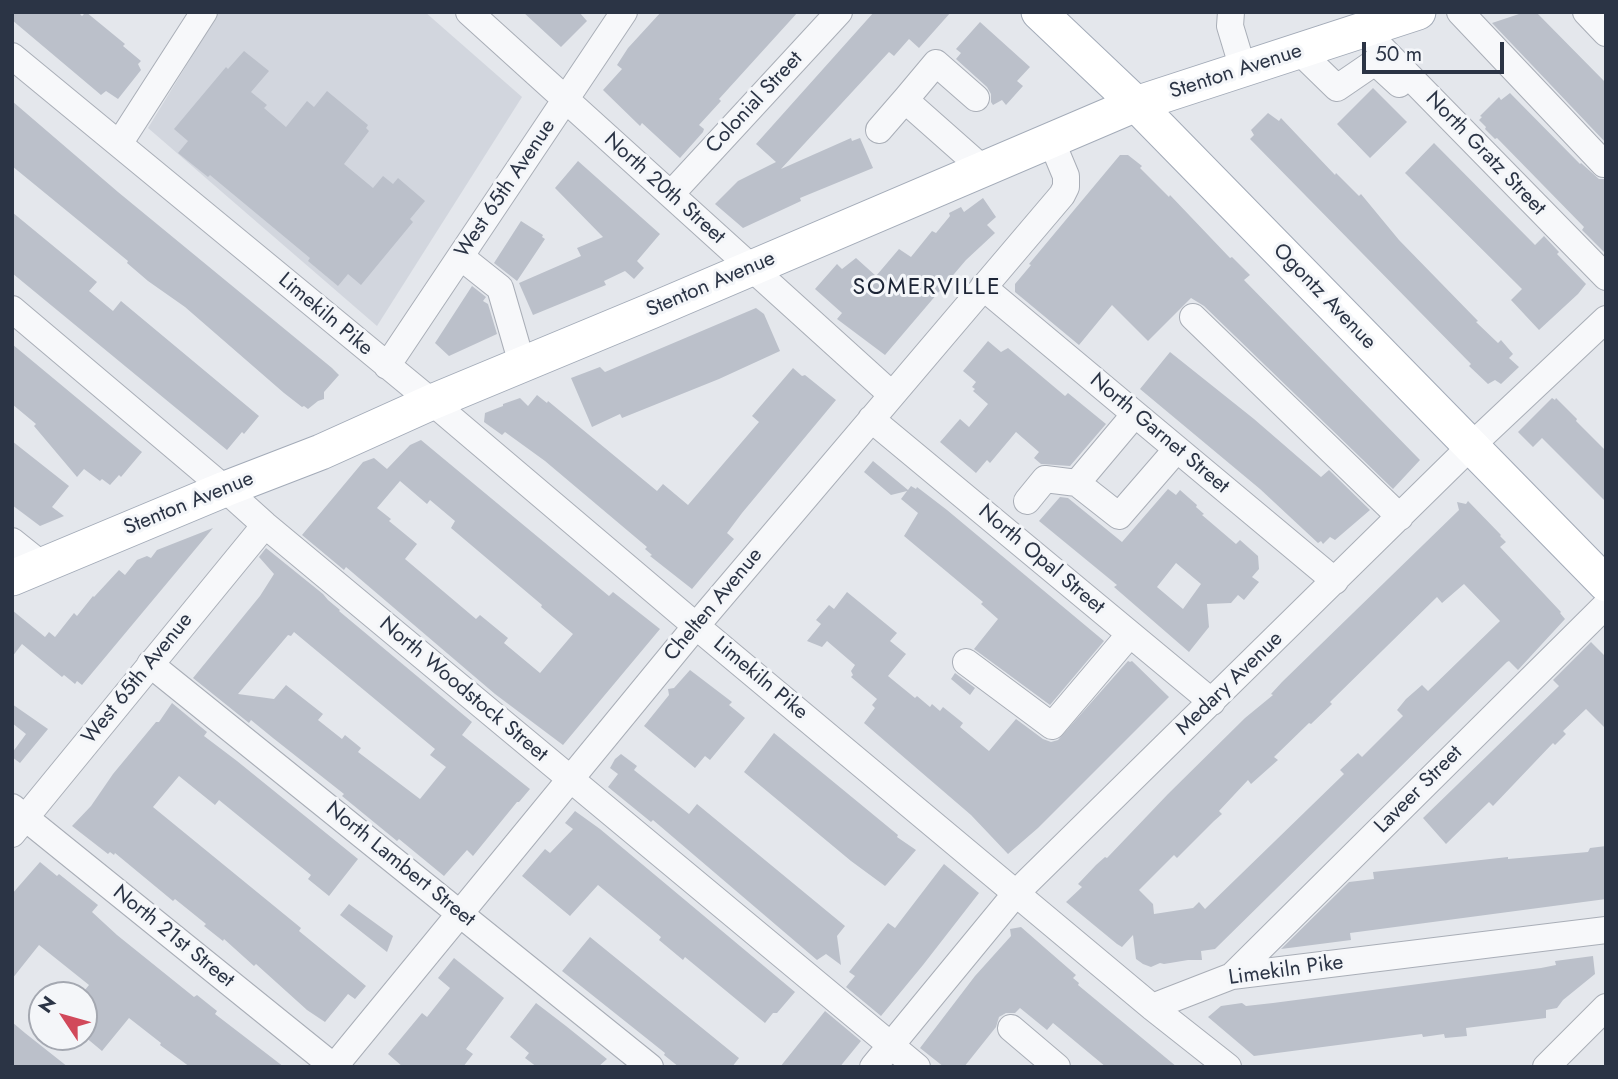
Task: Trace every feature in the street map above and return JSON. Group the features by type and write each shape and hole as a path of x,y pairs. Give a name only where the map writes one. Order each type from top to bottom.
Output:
{"main road":[{"name":"Ogontz Avenue","path":"1039,12 1136,104 1606,584"},
{"name":"Stenton Avenue","path":"27,572 321,452 432,402 1136,104 1418,12"}],"street":[{"path":"119,144 204,12"},
{"name":"North 20th Street","path":"469,12 891,394"},
{"name":"Colonial Street","path":"671,194 839,12"},
{"path":"1231,12 1230,26 1243,69"},
{"path":"1460,12 1604,164"},
{"path":"1586,12 1606,33"},
{"name":"West 65th Avenue","path":"387,366 565,101 617,15"},
{"name":"North Gratz Street","path":"1364,30 1606,277"},
{"path":"1299,51 1337,88 1375,62 1430,113 1436,104"},
{"name":"Limekiln Pike","path":"12,56 432,402 1152,1007 1232,976 1606,930"},
{"path":"879,130 936,63 976,98"},
{"path":"905,100 983,169"},
{"name":"Chelten Avenue","path":"334,1067 696,626 1062,195 1066,187 1066,176 1051,140"},
{"path":"461,257 500,288 522,364"},
{"name":"North Garnet Street","path":"983,287 1335,581"},
{"name":"North Woodstock Street","path":"12,309 265,525 917,1067"},
{"path":"1193,317 1400,517"},
{"name":"Medary Avenue","path":"873,1067 1017,892 1470,447 1606,319"},
{"path":"1077,483 1135,414"},
{"name":"North Opal Street","path":"871,419 1212,702"},
{"path":"1027,500 1045,479 1077,483 1119,516 1177,449"},
{"name":"West 65th Avenue","path":"17,820 265,525"},
{"path":"12,541 27,572"},
{"name":"Laveer Street","path":"1232,976 1606,605"},
{"path":"966,662 1052,726 1130,634"},
{"name":"North Lambert Street","path":"150,664 650,1067"},
{"name":"North 21st Street","path":"17,820 334,1067"},
{"path":"1152,1007 1228,1067"},
{"path":"1546,1067 1606,1007"},
{"path":"1011,1028 1057,1067"}],"shaded area":[{"path":"219,12 425,12 522,97 377,326 148,128"}],"building":[{"path":"12,12 78,12 82,16 86,12 125,44 123,46 141,61 138,64 141,70 118,99 106,91 101,95 12,20"},
{"path":"523,12 579,12 587,21 561,47"},
{"path":"661,12 798,12 719,99 721,101 699,125 704,129 703,132 680,158 642,123 640,126 603,90 622,69 617,65 628,48"},
{"path":"874,12 951,12 919,48 909,39 894,56 889,52 781,169 851,138 852,141 860,138 873,168 800,198 801,201 743,228 715,204 738,181 776,162 756,144"},
{"path":"1525,12 1536,12 1606,83 1606,143 1492,23"},
{"path":"980,22 1030,67 1017,81 1023,86 1006,105 1002,100 993,105 987,87 956,59 961,53 956,49"},
{"path":"244,51 269,71 251,92 267,105 264,108 286,127 307,101 314,107 327,91 368,125 366,128 369,131 344,164 373,188 383,176 393,184 398,178 425,201 410,219 413,222 361,285 348,274 338,286 308,261 310,258 210,175 208,177 178,153 188,141 174,129 226,67 228,69"},
{"path":"1373,88 1407,122 1370,158 1337,124"},
{"path":"1510,93 1580,164 1599,179 1606,179 1606,254 1582,230 1584,227 1479,120 1499,97 1501,100"},
{"path":"12,101 332,368 339,375 324,392 324,399 308,409 302,407 185,307 148,281 127,263 128,261 12,166"},
{"path":"1268,113 1279,121 1281,118 1335,175 1336,173 1359,196 1361,194 1399,240 1478,321 1476,322 1498,343 1501,340 1513,354 1509,358 1519,367 1501,384 1495,380 1488,384 1469,366 1471,364 1250,139 1254,135 1251,130"},
{"path":"1434,143 1535,245 1544,236 1586,284 1539,330 1511,300 1522,289 1405,173"},
{"path":"1120,155 1128,155 1142,166 1140,168 1250,275 1244,280 1420,460 1393,489 1204,306 1191,298 1148,341 1112,305 1079,345 1015,292 1015,284 1031,265 1029,264"},
{"path":"578,161 660,234 637,261 644,268 634,279 625,271 604,281 606,285 533,315 519,283 581,256 577,248 603,237 555,188"},
{"path":"983,198 996,217 987,225 995,233 966,260 885,355 837,319 842,313 815,289 837,264 842,269 856,258 876,276 899,249 911,257 932,231 936,233 950,216 949,213 961,207 964,212"},
{"path":"12,212 97,282 89,291 113,311 121,301 259,416 244,434 242,432 227,450 12,273"},
{"path":"521,221 545,239 517,281 494,263"},
{"path":"472,286 486,297 483,301 488,304 497,334 449,356 435,343"},
{"path":"756,308 764,314 780,351 719,379 622,418 620,414 592,427 571,378 600,367 605,372"},
{"path":"988,341 1001,352 1008,348 1065,396 1068,393 1106,424 1070,466 1041,464 1034,458 1039,452 1016,432 990,463 987,460 976,473 940,442 960,419 969,427 988,404 973,391 975,389 972,387 976,382 963,371"},
{"path":"12,344 142,452 121,477 119,475 110,485 84,469 77,477 34,426 36,424 12,404"},
{"path":"1170,352 1321,477 1329,470 1370,510 1335,540 1330,537 1323,544 1321,541 1318,543 1260,489 1140,389"},
{"path":"793,368 836,400 742,513 727,533 734,539 692,589 650,556 652,555 645,549 647,547 545,461 505,432 502,435 484,422 485,413 520,398 528,406 537,395 547,403 548,401 657,491 663,484 688,505 759,422 752,416"},
{"path":"1552,398 1556,398 1606,451 1606,502 1542,438 1533,447 1518,432"},
{"path":"421,440 609,596 613,592 660,629 563,745 495,694 346,567 344,570 302,535 363,462 374,458 387,469 410,445","holes":["400,481 427,504 430,500 455,521 451,528 573,634 540,673 504,643 508,638 480,615 476,619 405,559 417,544 377,508"]},
{"path":"12,441 69,486 52,507 64,516 40,526 12,505"},
{"path":"873,461 908,490 911,486 916,489 917,487 947,510 1104,641 1050,705 974,649 998,619 981,604 983,602 904,536 918,513 901,499 907,491 891,495 864,472"},
{"path":"1168,489 1176,495 1180,490 1197,505 1204,514 1202,515 1236,544 1240,540 1258,556 1259,569 1252,577 1259,582 1244,600 1238,595 1231,603 1207,604 1209,627 1189,652 1114,587 1117,585 1039,521 1060,497 1068,498 1122,542","holes":["1176,563 1201,584 1183,609 1157,587"]},
{"path":"1468,501 1501,535 1506,542 1500,547 1565,619 1518,670 1507,662 1215,949 1201,951 1202,960 1160,963 1151,967 1143,964 1136,959 1133,935 1122,947 1066,902 1082,887 1078,884 1096,865 1107,858 1168,794 1245,718 1273,695 1271,694 1282,682 1459,510 1457,502 1466,504","holes":["1464,584 1500,621 1428,691 1422,685 1406,699 1397,710 1403,716 1362,757 1358,753 1340,770 1344,774 1205,909 1199,902 1193,908 1154,914 1153,904 1139,890 1174,855 1177,858 1222,814 1219,811 1248,780 1251,784 1278,760 1274,757 1332,704 1330,702 1437,597 1442,603"]},
{"path":"213,528 82,685 77,681 75,684 64,675 62,677 22,644 12,657 12,610 45,637 49,632 55,637 74,613 77,616 119,570 125,575 137,560 147,556 151,558 157,550"},
{"path":"266,548 323,594 339,611 472,722 462,735 530,789 473,856 467,850 444,876 399,839 397,841 342,796 344,794 251,720 249,723 193,678 260,596 274,574 259,557","holes":["294,632 435,749 430,755 446,767 420,799 358,752 361,748 345,735 342,739 318,720 323,714 286,685 274,699 238,694 288,635 291,636"]},
{"path":"847,592 897,633 890,641 906,654 888,676 930,707 932,704 940,711 943,707 963,723 960,727 989,751 1016,719 1043,739 1051,742 1058,740 1128,661 1132,661 1169,697 1038,828 1008,854 971,815 864,723 875,708 872,705 877,699 851,677 855,665 827,641 822,647 807,641 821,624 816,620 829,605 834,609"},
{"path":"1591,642 1606,657 1606,729 1586,709 1563,731 1566,734 1555,745 1553,743 1493,806 1489,802 1446,844 1423,818 1559,686 1553,680"},
{"path":"690,670 732,702 729,705 745,718 710,760 705,756 695,768 644,726 669,695 668,689 674,688"},
{"path":"955,673 975,688 970,695 951,679"},
{"path":"172,703 207,732 204,736 358,859 329,896 308,879 311,875 219,800 215,805 179,776 153,807 301,928 299,931 366,986 355,999 348,994 325,1022 307,1010 256,964 254,966 224,939 223,941 204,926 206,924 175,899 173,901 115,853 108,854 72,826 91,806 113,774 156,722 159,722"},
{"path":"12,704 48,729 20,763 12,757 12,753 26,734 12,723"},
{"path":"774,733 916,850 885,886 744,772"},
{"path":"621,754 637,766 634,770 689,814 697,804 845,926 837,936 841,965 826,954 817,960 653,820 651,822 608,787 618,774 610,768"},
{"path":"575,811 795,992 777,1013 773,1013 765,1023 685,957 683,960 659,940 661,937 598,885 570,916 522,876 545,849 550,853 573,829 565,823"},
{"path":"1606,846 1606,899 1350,933 1351,940 1281,949 1349,882 1374,879 1373,872 1508,857 1588,852 1590,848"},
{"path":"40,862 57,876 59,874 98,905 92,912 117,935 194,997 197,995 217,1011 215,1014 284,1067 190,1067 129,1018 102,1051 98,1048 98,981 84,981 39,945 12,979 12,894"},
{"path":"944,864 979,893 881,1016 846,987 855,976 849,972 888,923 895,928"},
{"path":"349,904 393,936 387,952 340,915"},
{"path":"1021,927 1076,975 1073,978 1078,985 1177,1067 1106,1067 1053,1023 1047,1030 1020,1008 1015,1013 1006,1013 999,1017 996,1027 964,1067 944,1067 920,1048 975,976 1011,936 1010,929"},
{"path":"590,937 739,1058 732,1067 679,1067 562,971"},
{"path":"1593,956 1595,974 1557,1008 1546,1010 1546,1018 1466,1028 1467,1036 1445,1038 1444,1034 1423,1037 1422,1034 1254,1056 1208,1017 1221,1006 1273,1003 1541,968 1556,965 1555,961"},
{"path":"454,958 504,998 466,1049 473,1054 463,1067 403,1067 388,1054 422,1013 427,1017 450,988 438,978"},
{"path":"536,1003 607,1059 598,1067 537,1067 525,1058 529,1053 510,1037"},
{"path":"825,1011 861,1041 840,1067 780,1067"},
{"path":"12,1022 28,1035 28,1051 48,1051 68,1067 12,1067"}],"district":[{"name":"SOMERVILLE","path":"927,288"}]}
